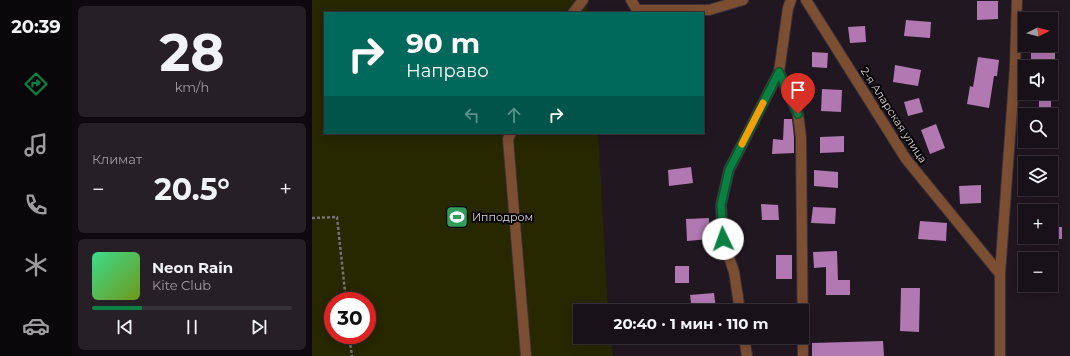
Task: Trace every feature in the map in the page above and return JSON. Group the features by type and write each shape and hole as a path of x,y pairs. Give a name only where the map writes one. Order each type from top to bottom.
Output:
{"street":[{"path":"574,12 582,0"},
{"path":"631,0 637,10 709,10 743,0"},
{"path":"739,304 734,272 723,239 721,205 729,170 779,72 788,8 791,0"},
{"name":"2-я Аларская улица","path":"806,0 906,159 1000,274"},
{"path":"1000,356 1000,274 1015,67 1017,0"},
{"path":"779,72 798,114 801,137 802,356"},
{"path":"510,134 508,139 526,356"},
{"path":"745,344 747,356"}],"path":[{"path":"312,218 337,217 345,292"},
{"path":"350,344 352,356"}],"shaded area":[{"name":"Ипподром","path":"312,0 587,0 588,12 324,12 324,134 598,134 608,304 573,304 573,344 612,344 613,356 312,356"}],"building":[{"path":"977,1 998,1 998,19 977,20"},
{"path":"906,20 931,22 930,38 904,36"},
{"path":"865,26 866,42 850,43 848,27"},
{"path":"812,52 828,53 827,68 812,67"},
{"path":"1031,52 1055,52 1055,60 1031,60"},
{"path":"978,57 999,60 997,76 994,76 989,108 967,104 970,86 973,87"},
{"path":"895,65 921,70 918,86 893,82"},
{"path":"822,89 842,90 841,112 821,111"},
{"path":"919,98 923,112 908,116 904,102"},
{"path":"1039,100 1051,100 1051,108 1039,108"},
{"path":"784,119 792,119 794,153 772,154 773,139 783,140"},
{"path":"936,124 945,148 930,154 921,130"},
{"path":"844,136 844,152 820,153 820,137"},
{"path":"691,167 693,183 669,186 668,170"},
{"path":"814,170 838,172 838,188 814,186"},
{"path":"981,185 981,203 960,204 959,186"},
{"path":"761,204 778,205 779,220 762,220"},
{"path":"813,207 836,208 835,224 811,223"},
{"path":"709,218 710,239 687,241 686,219"},
{"path":"920,221 947,223 946,241 918,239"},
{"path":"1058,227 1062,227 1062,239 1058,239"},
{"path":"837,251 838,280 850,280 850,295 826,295 826,267 814,268 813,252"},
{"path":"776,255 792,255 792,279 776,279"},
{"path":"675,266 689,266 689,283 675,283"},
{"path":"901,288 920,288 919,332 900,331"},
{"path":"714,293 715,304 691,304 690,295"},
{"path":"883,341 884,356 812,356 812,343"}],"slow traffic":[{"path":"742,144 763,103"}],"place":[{"name":"Ипподром","path":"457,217"}],"route":[{"path":"723,239 721,205 729,170 779,72 798,114"}]}
